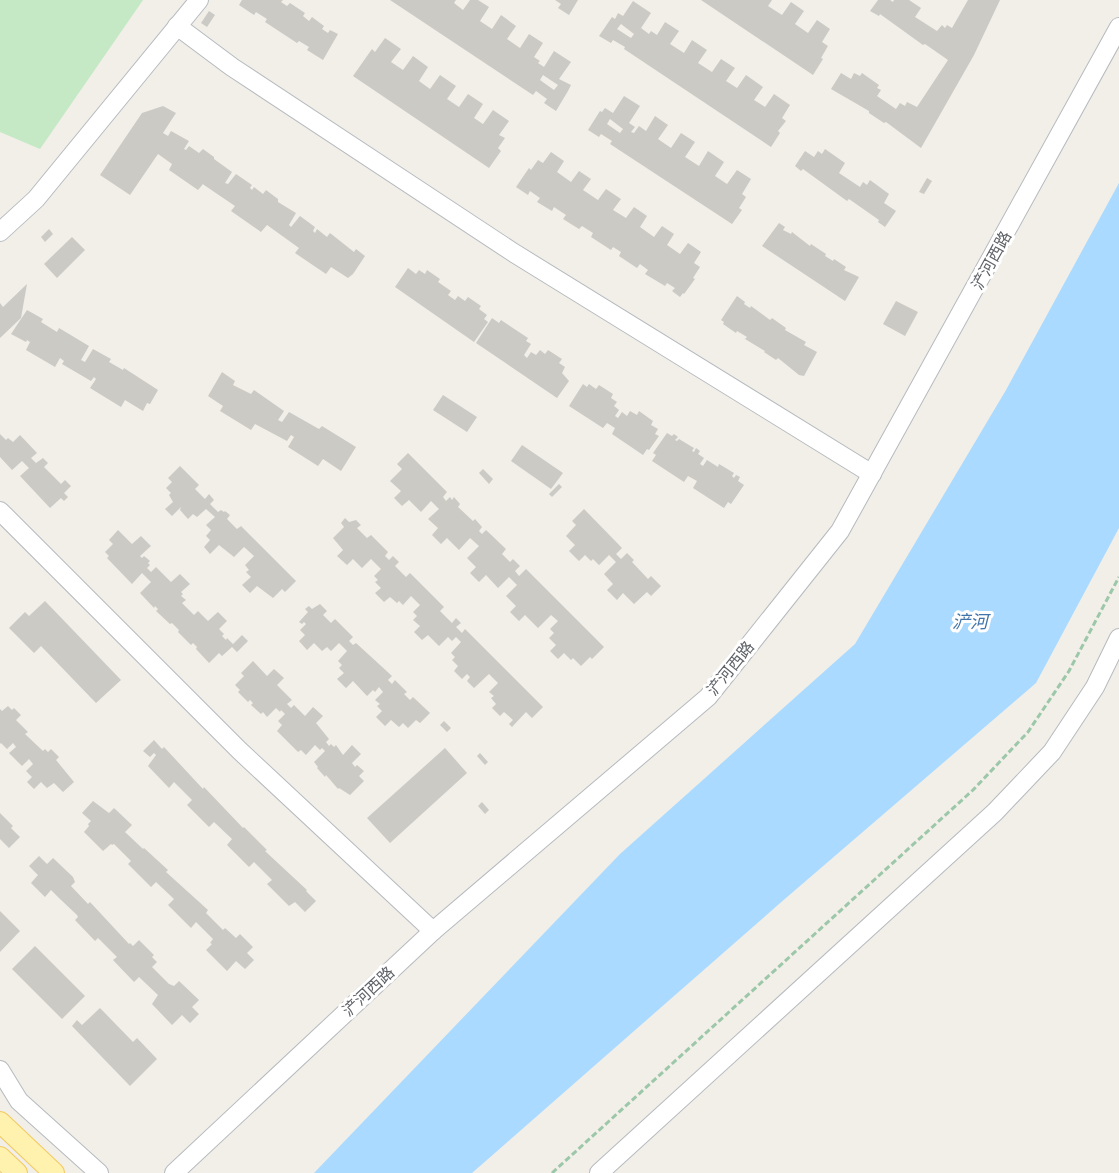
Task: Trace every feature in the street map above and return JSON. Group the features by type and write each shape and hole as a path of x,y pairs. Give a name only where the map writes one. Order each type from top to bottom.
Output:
{"main road":[{"path":"0,1122 54,1173"},
{"path":"0,1157 17,1173"}],"street":[{"path":"0,232 36,199 199,0"},
{"path":"177,26 232,67 514,253 872,474"},
{"name":"浐河西路","path":"174,1173 433,931 708,697 840,531 1119,27"},
{"path":"0,511 240,751 433,931"},
{"path":"599,1173 995,812 1052,752 1095,687 1119,638"},
{"path":"0,1070 19,1101 99,1173"}],"path":[{"path":"552,1173 981,781 1028,732 1068,671 1119,577"}],"green space":[{"path":"0,0 143,0 40,149 0,132"}],"water":[{"name":"浐河","path":"1119,183 1119,528 1036,683 472,1173 314,1173 620,854 855,644 1006,390"}],"building":[{"path":"242,0 283,0 281,2 287,6 290,3 305,13 303,16 309,21 312,17 324,26 322,29 328,33 330,30 338,34 323,60 307,50 309,47 299,41 297,43 265,22 267,19 256,12 254,15 239,5"},
{"path":"390,0 456,0 454,3 463,10 470,0 478,0 489,7 480,21 492,29 501,15 516,26 507,39 520,48 529,34 543,43 534,57 544,67 554,51 571,62 559,79 571,85 556,111 544,103 547,99 536,91 533,95","holes":["543,75 558,85 554,90 540,80"]},
{"path":"555,0 578,0 569,15 558,8 561,4"},
{"path":"701,0 772,0 768,6 782,15 791,2 804,11 795,24 808,33 817,20 830,29 822,42 828,46 821,58 823,59 813,75"},
{"path":"878,0 893,2 894,0 909,0 921,8 915,17 937,31 942,25 945,28 947,25 952,28 968,0 1000,0 974,55 921,148 886,122 884,123 869,111 831,89 841,73 851,79 854,73 860,76 862,73 879,85 877,88 881,90 877,96 896,109 900,103 905,106 907,102 917,107 948,60 880,14 879,16 870,11"},
{"path":"633,1 651,13 641,28 649,34 651,31 657,35 665,22 679,31 670,44 684,53 692,40 707,50 698,63 712,72 721,59 735,68 726,81 737,88 746,75 763,87 754,100 765,107 774,94 790,105 782,118 786,121 778,131 780,133 771,147 624,49 625,47 599,36 612,17 615,19 618,13 623,16","holes":["621,24 634,34 631,38 617,29"]},
{"path":"209,11 215,15 207,27 201,23"},
{"path":"385,38 401,49 391,62 403,70 413,56 428,67 419,81 430,89 440,75 456,86 447,99 459,107 468,94 483,104 474,118 483,124 493,110 509,121 499,135 505,138 498,148 501,151 489,168 353,76 372,49 375,52"},
{"path":"624,96 640,106 629,123 635,127 631,132 634,133 639,126 646,131 655,116 668,125 658,139 671,148 681,133 695,142 685,157 699,166 708,151 724,162 715,176 727,184 737,170 751,179 742,194 746,197 739,208 742,210 732,224 610,144 612,141 588,130 600,111 602,112 605,108 613,113","holes":["610,119 623,129 620,133 607,124"]},
{"path":"163,106 176,113 163,133 168,136 171,131 189,141 184,149 186,150 189,146 199,153 203,149 214,157 232,172 225,183 228,184 236,174 252,185 250,188 252,190 254,187 263,194 266,190 278,199 278,202 296,213 289,225 291,227 300,216 315,227 313,231 315,233 317,229 327,237 330,233 354,252 356,249 365,256 353,274 348,278 331,267 326,274 295,253 299,248 267,225 261,232 231,211 235,206 203,184 198,190 169,170 172,164 158,154 130,195 100,175 142,113"},
{"path":"825,149 845,163 839,173 860,187 863,182 867,185 870,180 889,194 884,203 896,211 885,227 878,222 879,220 849,199 847,201 803,169 801,171 795,166 805,151 814,157 818,151 822,154"},
{"path":"551,152 564,161 557,172 571,182 579,171 591,179 583,190 598,200 606,189 621,199 613,210 626,218 634,207 647,216 640,227 654,237 662,226 674,234 667,245 680,254 688,243 701,252 694,263 700,267 693,278 695,279 684,294 680,297 672,291 675,288 667,283 665,286 645,274 648,270 640,264 637,268 619,256 621,252 613,247 611,250 591,237 593,233 582,226 579,229 563,219 566,215 554,207 552,211 537,202 540,198 530,191 528,195 516,187 529,168 531,170 538,160 543,163"},
{"path":"927,178 932,181 924,194 919,192"},
{"path":"779,223 785,227 783,230 791,234 792,232 810,246 811,244 826,254 825,256 846,267 844,270 859,277 845,301 762,246"},
{"path":"49,229 53,234 45,242 41,237"},
{"path":"72,237 85,250 57,278 44,264"},
{"path":"408,268 416,274 419,270 425,274 427,270 440,279 438,282 451,291 448,295 455,300 458,296 465,301 468,297 481,306 479,309 487,315 484,319 488,322 474,342 395,287"},
{"path":"27,284 21,318 0,338 0,303 3,307"},
{"path":"737,296 745,302 744,304 750,308 751,306 770,320 772,318 786,328 785,330 806,342 804,345 817,352 804,376 799,375 778,358 776,360 745,339 747,337 723,324 721,320"},
{"path":"896,301 918,312 905,336 883,324"},
{"path":"27,310 43,319 41,322 57,332 59,328 89,346 81,360 85,362 93,349 111,359 109,362 123,370 124,368 158,390 150,404 147,403 143,411 125,400 121,407 90,388 96,379 94,377 91,381 62,364 64,361 60,358 55,367 26,350 30,342 11,334"},
{"path":"492,318 499,323 501,320 528,338 526,341 531,344 524,355 527,358 531,352 536,355 540,350 545,354 548,350 562,359 559,363 565,367 562,373 569,381 557,398 476,343"},
{"path":"222,372 235,381 233,385 251,394 254,390 284,411 278,420 282,422 289,412 319,429 322,426 356,447 341,471 323,459 318,466 288,447 294,437 291,435 287,441 255,424 251,430 220,411 223,406 208,396"},
{"path":"583,384 587,387 589,384 596,389 599,385 613,394 611,398 617,402 614,406 619,410 615,416 618,418 622,412 627,416 630,411 637,415 639,411 653,421 651,425 658,429 655,434 659,436 649,450 647,449 643,455 612,434 615,428 607,423 603,428 569,406"},
{"path":"443,395 477,417 467,432 433,410"},
{"path":"667,433 672,436 674,434 678,437 675,440 679,439 694,448 692,451 694,452 696,448 700,451 698,454 704,458 700,464 703,466 707,460 734,473 732,476 734,478 736,475 740,477 738,481 744,485 731,504 728,502 724,508 693,488 697,481 688,476 684,482 652,461 656,455 653,453"},
{"path":"0,434 6,440 8,438 13,442 20,435 37,453 31,458 36,463 43,458 48,463 44,467 61,484 65,480 71,486 64,493 68,497 64,501 61,498 50,508 20,476 29,468 22,461 12,470 0,457"},
{"path":"522,445 563,473 551,489 511,461"},
{"path":"408,453 447,492 443,497 446,501 454,497 460,504 458,507 482,527 479,531 482,534 486,530 506,549 502,554 510,562 513,559 520,566 515,571 519,576 526,569 604,647 592,659 590,657 581,666 564,653 558,659 550,651 556,645 549,638 554,633 550,629 558,621 551,615 538,628 525,615 519,621 510,612 516,606 506,596 517,585 509,577 498,588 486,575 479,582 470,573 476,567 467,558 479,546 470,538 459,550 447,538 441,544 432,535 438,528 428,519 439,509 431,501 421,512 409,500 402,506 394,498 401,491 390,481 402,469 397,464"},
{"path":"180,466 199,485 195,489 205,499 209,494 214,500 210,504 218,512 225,511 230,515 227,519 237,529 241,526 296,581 285,592 282,589 273,598 257,586 250,593 242,585 251,577 246,572 249,570 245,565 254,556 244,547 234,557 219,545 210,554 204,547 210,540 206,536 211,530 206,525 215,517 206,509 197,517 193,514 188,519 180,510 181,507 172,516 165,509 173,502 169,495 171,493 166,488 172,482 168,478"},
{"path":"483,469 493,479 489,484 479,473"},
{"path":"559,484 562,487 552,497 549,494"},
{"path":"584,509 622,548 616,554 621,559 627,553 648,579 651,576 661,586 651,596 647,592 634,604 623,593 617,600 607,590 613,584 604,574 616,562 609,555 599,565 585,555 579,561 569,551 575,545 566,536 576,525 572,521"},
{"path":"345,518 349,522 356,520 361,525 357,528 367,538 371,535 388,552 385,556 389,560 393,556 399,562 395,566 406,577 410,573 444,607 440,611 452,623 456,618 461,623 456,627 462,633 465,629 543,707 532,718 526,712 512,727 509,724 513,720 504,712 500,716 492,708 496,704 491,698 494,696 489,692 498,683 489,674 474,688 467,681 470,677 467,674 462,679 454,671 458,666 452,660 455,657 451,653 461,642 456,637 452,641 448,637 439,646 428,635 422,640 414,632 420,626 413,620 417,616 413,612 420,605 411,596 403,605 390,597 384,602 375,593 381,588 375,582 378,580 374,576 381,569 371,559 362,568 353,559 347,565 337,556 343,550 333,538 344,527 341,523"},
{"path":"118,530 132,544 141,536 151,546 140,556 150,561 147,568 151,572 156,567 171,582 180,574 190,584 181,592 183,594 181,596 186,600 182,603 194,615 198,611 208,621 218,612 227,621 219,629 226,640 227,638 233,644 242,635 248,641 237,652 232,647 222,656 219,653 209,663 196,649 197,647 193,643 191,645 178,632 179,630 156,611 158,609 155,606 154,608 140,593 151,582 142,573 132,584 107,558 109,556 105,552 113,544 109,540"},
{"path":"45,601 121,680 96,703 41,646 34,653 9,628 25,612 29,616"},
{"path":"320,604 327,611 323,615 331,623 335,619 353,637 349,641 353,645 356,643 392,676 388,680 392,684 395,680 407,692 404,694 410,700 413,697 430,713 420,723 416,720 408,728 403,723 399,727 391,720 385,726 376,717 382,711 377,706 380,704 375,700 383,692 379,687 367,696 353,681 346,688 337,679 344,673 339,668 342,665 338,661 347,651 339,643 331,651 327,647 322,651 314,643 307,650 299,641 305,635 300,630 306,624 299,622 308,612 305,609 309,606 312,609"},
{"path":"253,661 267,676 274,669 284,678 277,685 292,700 287,704 291,708 294,705 305,716 313,707 323,716 316,723 329,739 326,742 329,746 336,745 343,755 352,745 361,754 352,763 364,771 359,776 364,781 350,795 338,789 317,768 314,762 325,751 322,748 320,750 315,745 306,755 301,750 298,752 277,731 282,725 278,721 285,714 281,710 280,712 276,708 267,717 238,692 240,690 235,685 244,676 241,673"},
{"path":"8,706 21,715 16,720 28,732 25,734 43,751 45,749 48,752 51,749 59,757 56,760 74,782 63,792 54,783 47,788 41,782 34,789 27,782 32,777 26,771 33,764 29,759 22,766 9,753 16,747 13,743 7,749 0,744 0,709 2,711"},
{"path":"444,721 451,728 447,732 440,725"},
{"path":"154,740 162,749 164,747 203,789 204,787 267,850 265,851 307,890 316,901 305,912 295,902 289,906 267,884 272,880 254,862 249,867 227,845 232,839 214,822 209,827 187,805 192,800 174,782 169,788 148,766 156,755 154,753 150,757 143,751"},
{"path":"445,748 467,773 390,843 367,818"},
{"path":"480,753 488,762 485,765 477,756"},
{"path":"93,801 109,813 114,808 132,825 125,832 208,910 206,913 223,930 225,928 236,938 240,934 253,947 247,953 254,960 245,969 236,961 227,971 206,950 212,944 210,943 213,939 196,922 191,928 168,905 174,899 156,882 151,887 128,864 131,861 114,844 103,851 84,832 91,821 82,813"},
{"path":"482,802 489,810 485,814 478,806"},
{"path":"0,813 20,837 9,848 0,839"},
{"path":"39,856 47,864 53,858 73,877 75,882 71,886 88,904 90,902 129,944 133,946 139,940 154,955 152,957 157,962 152,967 169,984 174,986 179,981 199,1000 192,1007 199,1014 190,1023 182,1015 172,1025 152,1004 158,995 139,977 134,982 113,960 117,957 98,938 95,941 75,920 77,915 51,890 45,897 31,883 38,875 29,866"},
{"path":"0,911 20,931 0,952"},
{"path":"35,946 85,996 62,1019 12,969"},
{"path":"100,1008 133,1042 137,1038 157,1059 130,1086 72,1026 77,1020 82,1025"}]}
